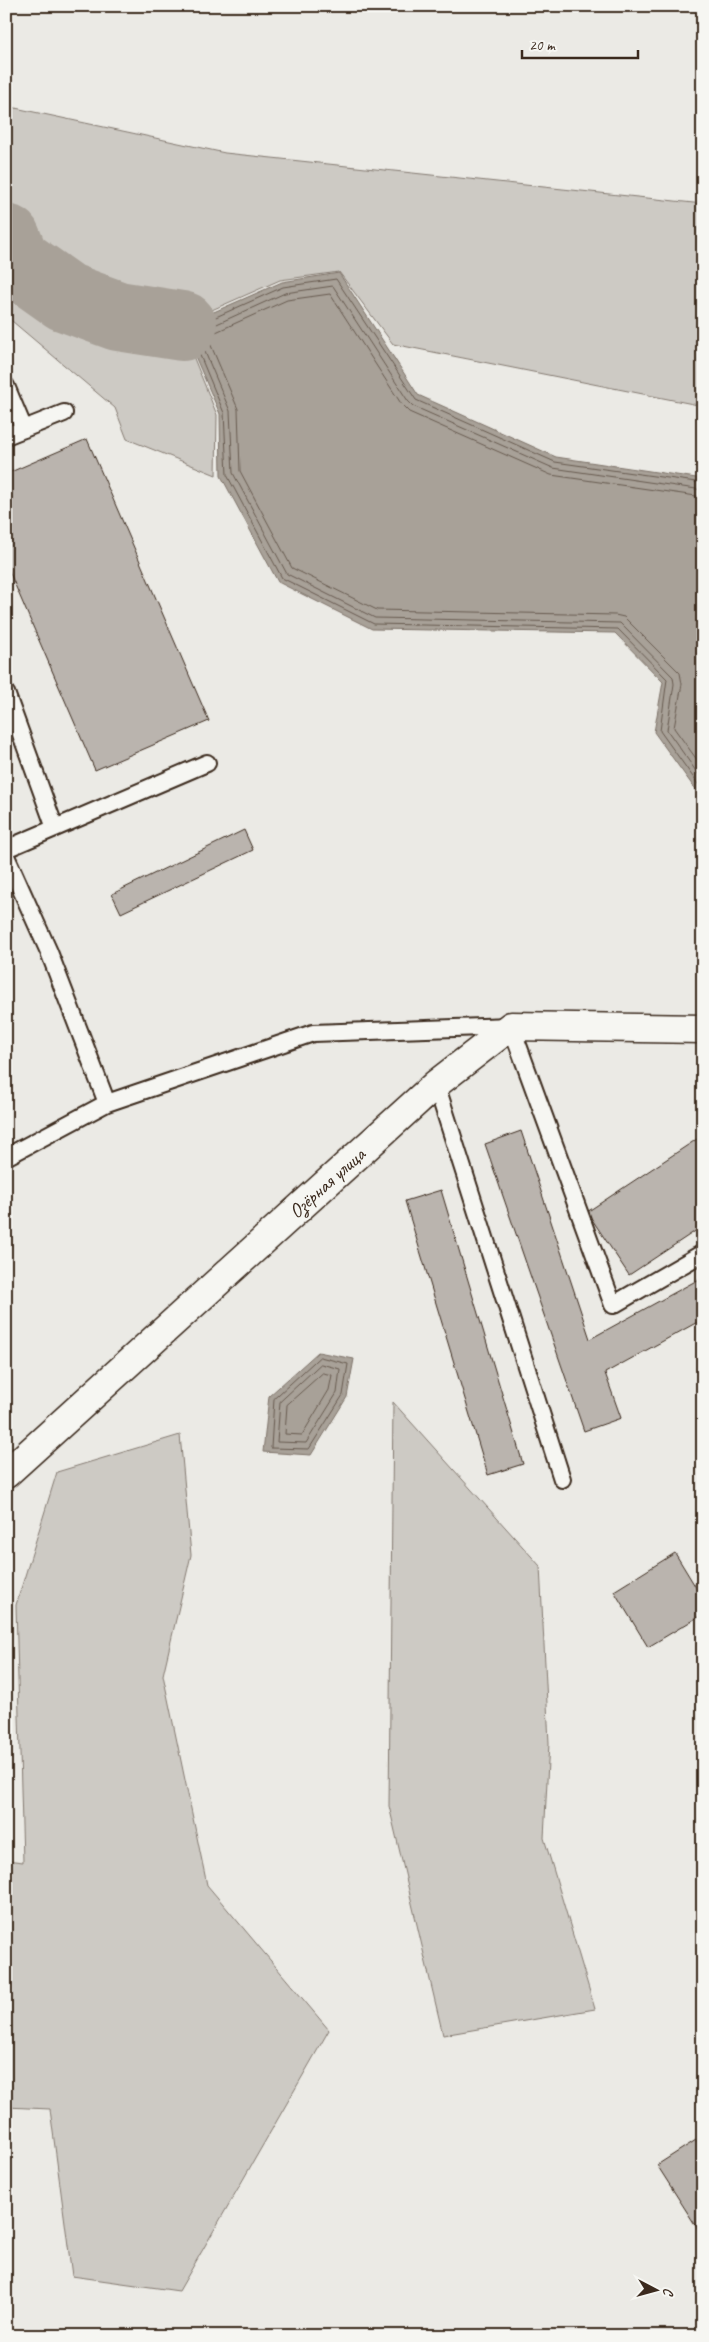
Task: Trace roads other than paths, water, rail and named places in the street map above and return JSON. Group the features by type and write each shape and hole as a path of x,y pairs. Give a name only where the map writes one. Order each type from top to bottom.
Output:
{"street":[{"path":"511,1026 703,1029"},
{"name":"Озёрная улица","path":"6,1474 436,1084 511,1026"}],"lane":[{"path":"6,386 24,429"},
{"path":"6,436 64,413"},
{"path":"6,693 55,828"},
{"path":"6,849 207,763"},
{"path":"6,856 49,952 107,1102"},
{"path":"6,1157 107,1102 313,1033 511,1026 613,1305 703,1253"},
{"path":"436,1084 562,1478"}],"water":[{"path":"339,273 418,395 556,457 703,479 703,800 654,732 663,682 615,633 372,629 278,582 221,476 220,414 182,326 282,282"},
{"path":"318,1352 354,1359 347,1397 311,1455 263,1452 269,1396"}],"waterway":[{"path":"6,239 15,261 66,297 118,316 182,326"}]}
